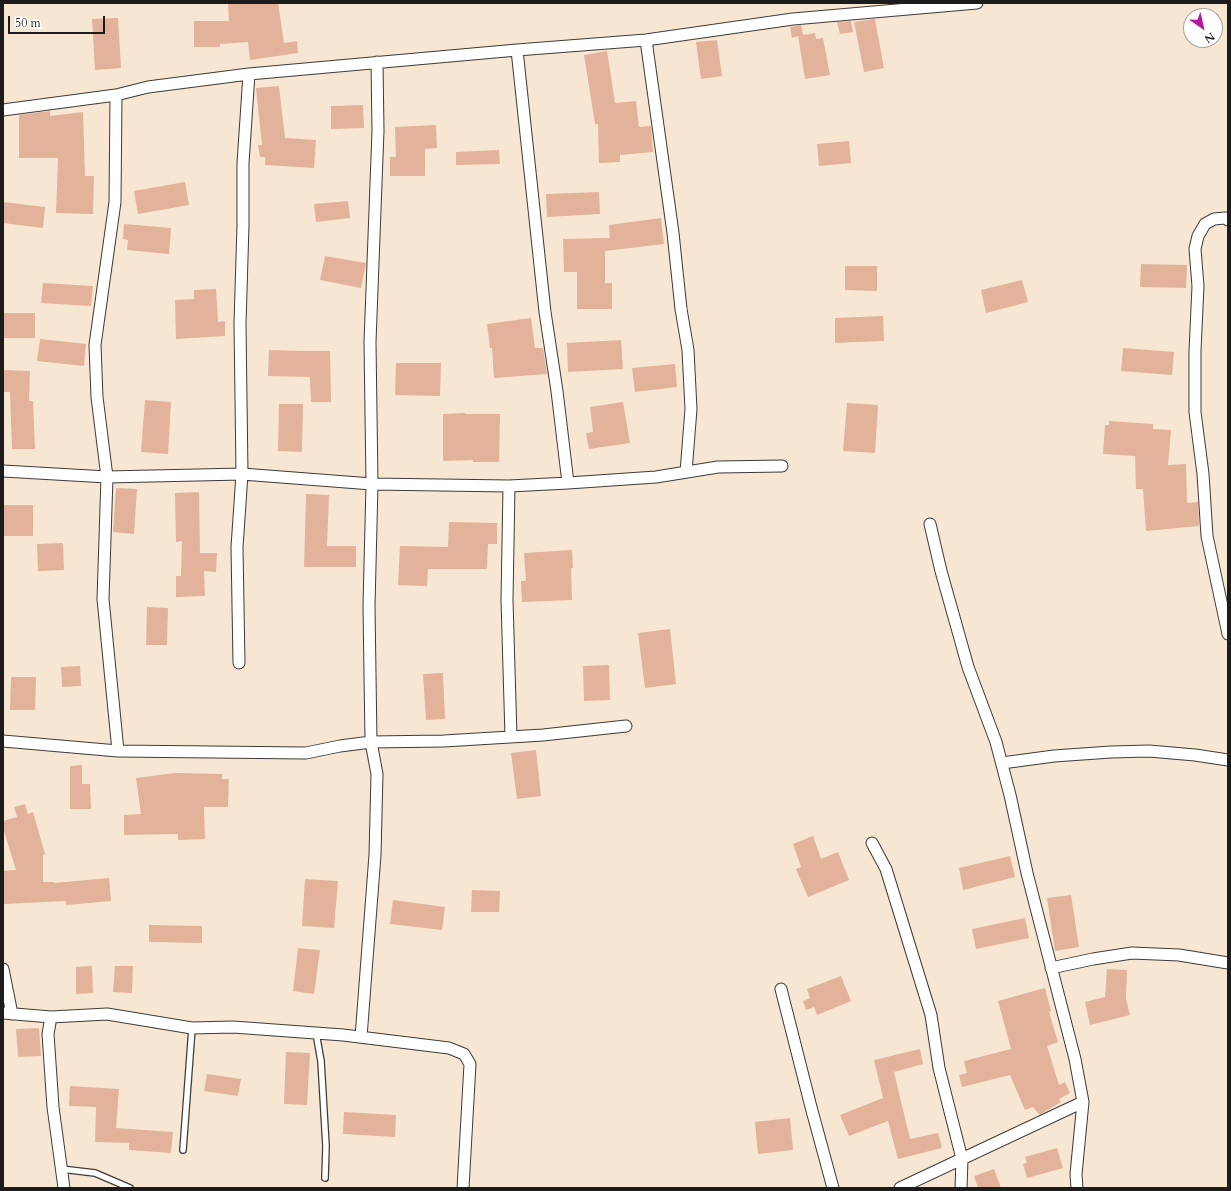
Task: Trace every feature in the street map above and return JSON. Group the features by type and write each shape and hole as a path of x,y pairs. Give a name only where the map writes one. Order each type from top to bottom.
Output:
{"street":[{"path":"3,110 116,95 148,87 249,74 646,40 793,19 977,3"},
{"path":"646,40 673,233 681,309 688,350 691,409 686,472"},
{"path":"517,50 545,312 557,391 568,483"},
{"path":"361,1038 375,854 376,774 371,742 369,606 372,484 370,342 378,132 377,62"},
{"path":"239,663 237,547 242,474 240,324 243,163 249,74"},
{"path":"116,95 115,202 96,345 96,397 107,477 103,599 118,751"},
{"path":"1228,220 1225,218 1214,219 1205,224 1198,236 1195,249 1198,286 1195,351 1195,412 1203,474 1207,536 1228,634"},
{"path":"3,471 107,477 242,474 372,484 508,486 656,476 718,467 782,466"},
{"path":"508,486 507,600 511,737"},
{"path":"930,524 941,571 968,666 996,742 1002,763 1027,873 1075,1059 1083,1102 1076,1174 1077,1188"},
{"path":"3,741 118,751 306,753 340,746 371,742 444,741 543,735 626,726"},
{"path":"1002,763 1054,756 1149,751 1195,755 1228,760"},
{"path":"872,843 886,869 931,1015 939,1068 962,1159 961,1188"},
{"path":"1051,968 1093,958 1132,953 1179,955 1228,963"},
{"path":"3,969 8,1013 51,1017 107,1014 192,1028 233,1027 316,1033 449,1048 464,1054 470,1064 463,1188"},
{"path":"781,989 833,1188"},
{"path":"51,1017 48,1034 53,1107 64,1188"},
{"path":"900,1188 1083,1102"}],"lane":[{"path":"183,1150 192,1028"},
{"path":"316,1033 321,1061 326,1146 325,1178"},
{"path":"61,1169 95,1173 130,1188"}],"building":[{"path":"278,3 284,43 297,41 298,53 250,60 248,42 220,44 220,47 194,47 194,21 229,21 228,4"},
{"path":"118,18 121,68 95,70 92,19"},
{"path":"875,19 884,68 864,72 854,22"},
{"path":"851,21 853,32 840,34 837,22"},
{"path":"801,25 803,35 815,33 816,39 823,38 830,75 805,79 798,36 792,38 790,27"},
{"path":"717,40 722,76 701,79 696,42"},
{"path":"607,51 615,103 636,101 639,127 651,126 653,152 620,155 620,162 599,163 598,124 595,124 584,55"},
{"path":"279,86 285,138 316,140 314,168 265,165 265,157 260,157 258,145 262,145 256,88"},
{"path":"363,105 364,128 331,129 331,106"},
{"path":"50,111 50,116 83,112 85,176 94,176 93,214 56,213 58,158 19,158 19,115"},
{"path":"436,125 437,148 425,149 425,176 390,176 390,157 396,157 395,127"},
{"path":"849,141 851,163 819,166 817,144"},
{"path":"499,150 500,164 456,165 456,152"},
{"path":"185,182 189,205 138,214 134,191"},
{"path":"599,192 600,214 547,217 546,194"},
{"path":"348,201 350,218 316,222 314,204"},
{"path":"3,202 45,207 43,228 3,223"},
{"path":"661,218 664,244 605,251 605,283 612,283 612,309 577,309 577,272 564,272 563,239 610,238 609,225"},
{"path":"124,224 171,228 169,254 127,250 128,240 123,239"},
{"path":"325,256 366,263 361,288 320,280"},
{"path":"1141,264 1187,265 1186,288 1140,287"},
{"path":"845,266 877,266 877,291 845,290"},
{"path":"1022,280 1028,302 986,313 981,290"},
{"path":"43,283 93,286 91,306 41,303"},
{"path":"216,289 218,322 225,321 225,336 176,339 175,300 194,299 194,290"},
{"path":"3,313 35,313 35,338 3,338"},
{"path":"883,316 884,341 835,343 835,318"},
{"path":"531,318 535,348 543,348 547,374 494,378 492,348 490,348 487,324"},
{"path":"40,339 86,344 84,366 37,361"},
{"path":"621,340 623,369 568,372 567,343"},
{"path":"1123,348 1174,352 1172,375 1121,371"},
{"path":"269,350 330,351 331,402 311,402 310,377 268,376"},
{"path":"396,363 441,363 440,396 395,395"},
{"path":"675,364 677,387 635,392 632,368"},
{"path":"3,370 30,371 29,401 33,401 35,449 12,449 10,392 3,392"},
{"path":"145,400 171,402 168,454 141,452"},
{"path":"623,402 630,443 589,449 586,433 593,432 590,407"},
{"path":"847,403 878,405 875,453 843,451"},
{"path":"279,404 303,404 302,452 278,451"},
{"path":"443,414 500,414 499,462 473,462 473,460 443,461"},
{"path":"1109,421 1153,424 1153,429 1171,430 1168,465 1186,464 1187,503 1198,502 1199,526 1146,531 1143,489 1136,489 1135,456 1103,454 1105,425 1109,425"},
{"path":"116,488 137,489 134,534 113,532"},
{"path":"199,492 200,553 217,553 216,572 204,571 205,596 176,597 176,576 181,576 182,541 176,542 175,493"},
{"path":"306,494 329,495 327,546 356,546 356,567 304,567"},
{"path":"4,505 33,505 33,536 4,536"},
{"path":"449,522 497,523 497,544 488,544 487,569 428,569 427,586 398,585 400,546 448,547"},
{"path":"63,543 64,570 38,571 37,544"},
{"path":"572,550 572,600 522,602 521,581 526,581 524,553"},
{"path":"147,607 168,608 167,645 146,645"},
{"path":"670,629 676,684 645,688 638,633"},
{"path":"609,665 610,700 584,701 583,666"},
{"path":"80,666 81,686 62,687 61,667"},
{"path":"443,673 445,719 426,720 423,674"},
{"path":"11,677 36,677 35,710 10,710"},
{"path":"536,750 541,796 517,799 511,753"},
{"path":"82,765 82,784 90,784 91,809 70,809 70,766"},
{"path":"175,773 222,774 222,779 229,779 228,807 204,807 205,839 178,840 178,834 124,835 124,815 141,814 136,778"},
{"path":"25,804 28,814 33,812 45,854 43,855 43,882 54,883 109,878 111,901 66,905 66,901 4,904 3,871 16,870 3,828 3,821 17,817 14,807"},
{"path":"813,836 821,859 838,852 849,880 808,897 796,869 801,867 793,844"},
{"path":"1010,856 1015,877 963,890 959,868"},
{"path":"305,879 338,881 334,928 302,926"},
{"path":"472,890 500,891 499,912 471,912"},
{"path":"1071,895 1079,947 1055,951 1047,898"},
{"path":"393,900 445,907 442,930 390,924"},
{"path":"1025,918 1029,938 976,949 972,929"},
{"path":"149,925 202,926 202,943 149,942"},
{"path":"298,948 320,950 314,994 293,991"},
{"path":"92,966 93,993 76,994 76,967"},
{"path":"115,966 133,966 132,993 113,992"},
{"path":"1107,969 1127,970 1126,999 1130,1015 1090,1025 1085,1002 1105,997"},
{"path":"841,976 851,1001 817,1015 814,1007 806,1010 803,1001 810,998 807,989"},
{"path":"1045,988 1051,1011 1049,1012 1058,1042 1047,1046 1059,1085 1065,1082 1070,1093 1059,1099 1061,1102 1040,1115 1033,1107 1025,1110 1010,1075 962,1087 959,1075 967,1073 964,1061 1011,1049 998,1001"},
{"path":"39,1028 41,1056 18,1057 16,1029"},
{"path":"920,1049 923,1064 894,1072 910,1139 938,1133 942,1148 898,1159 888,1121 849,1136 840,1115 883,1098 874,1060"},
{"path":"286,1052 310,1053 307,1105 284,1104"},
{"path":"207,1074 241,1079 238,1096 204,1091"},
{"path":"70,1086 119,1089 116,1128 173,1132 171,1153 129,1150 129,1143 95,1142 96,1107 69,1106"},
{"path":"344,1112 396,1115 395,1137 343,1134"},
{"path":"790,1118 793,1150 758,1154 755,1122"},
{"path":"1057,1148 1063,1168 1027,1178 1023,1164 1027,1163 1025,1157"},
{"path":"994,1169 1001,1188 978,1188 974,1176"}]}
